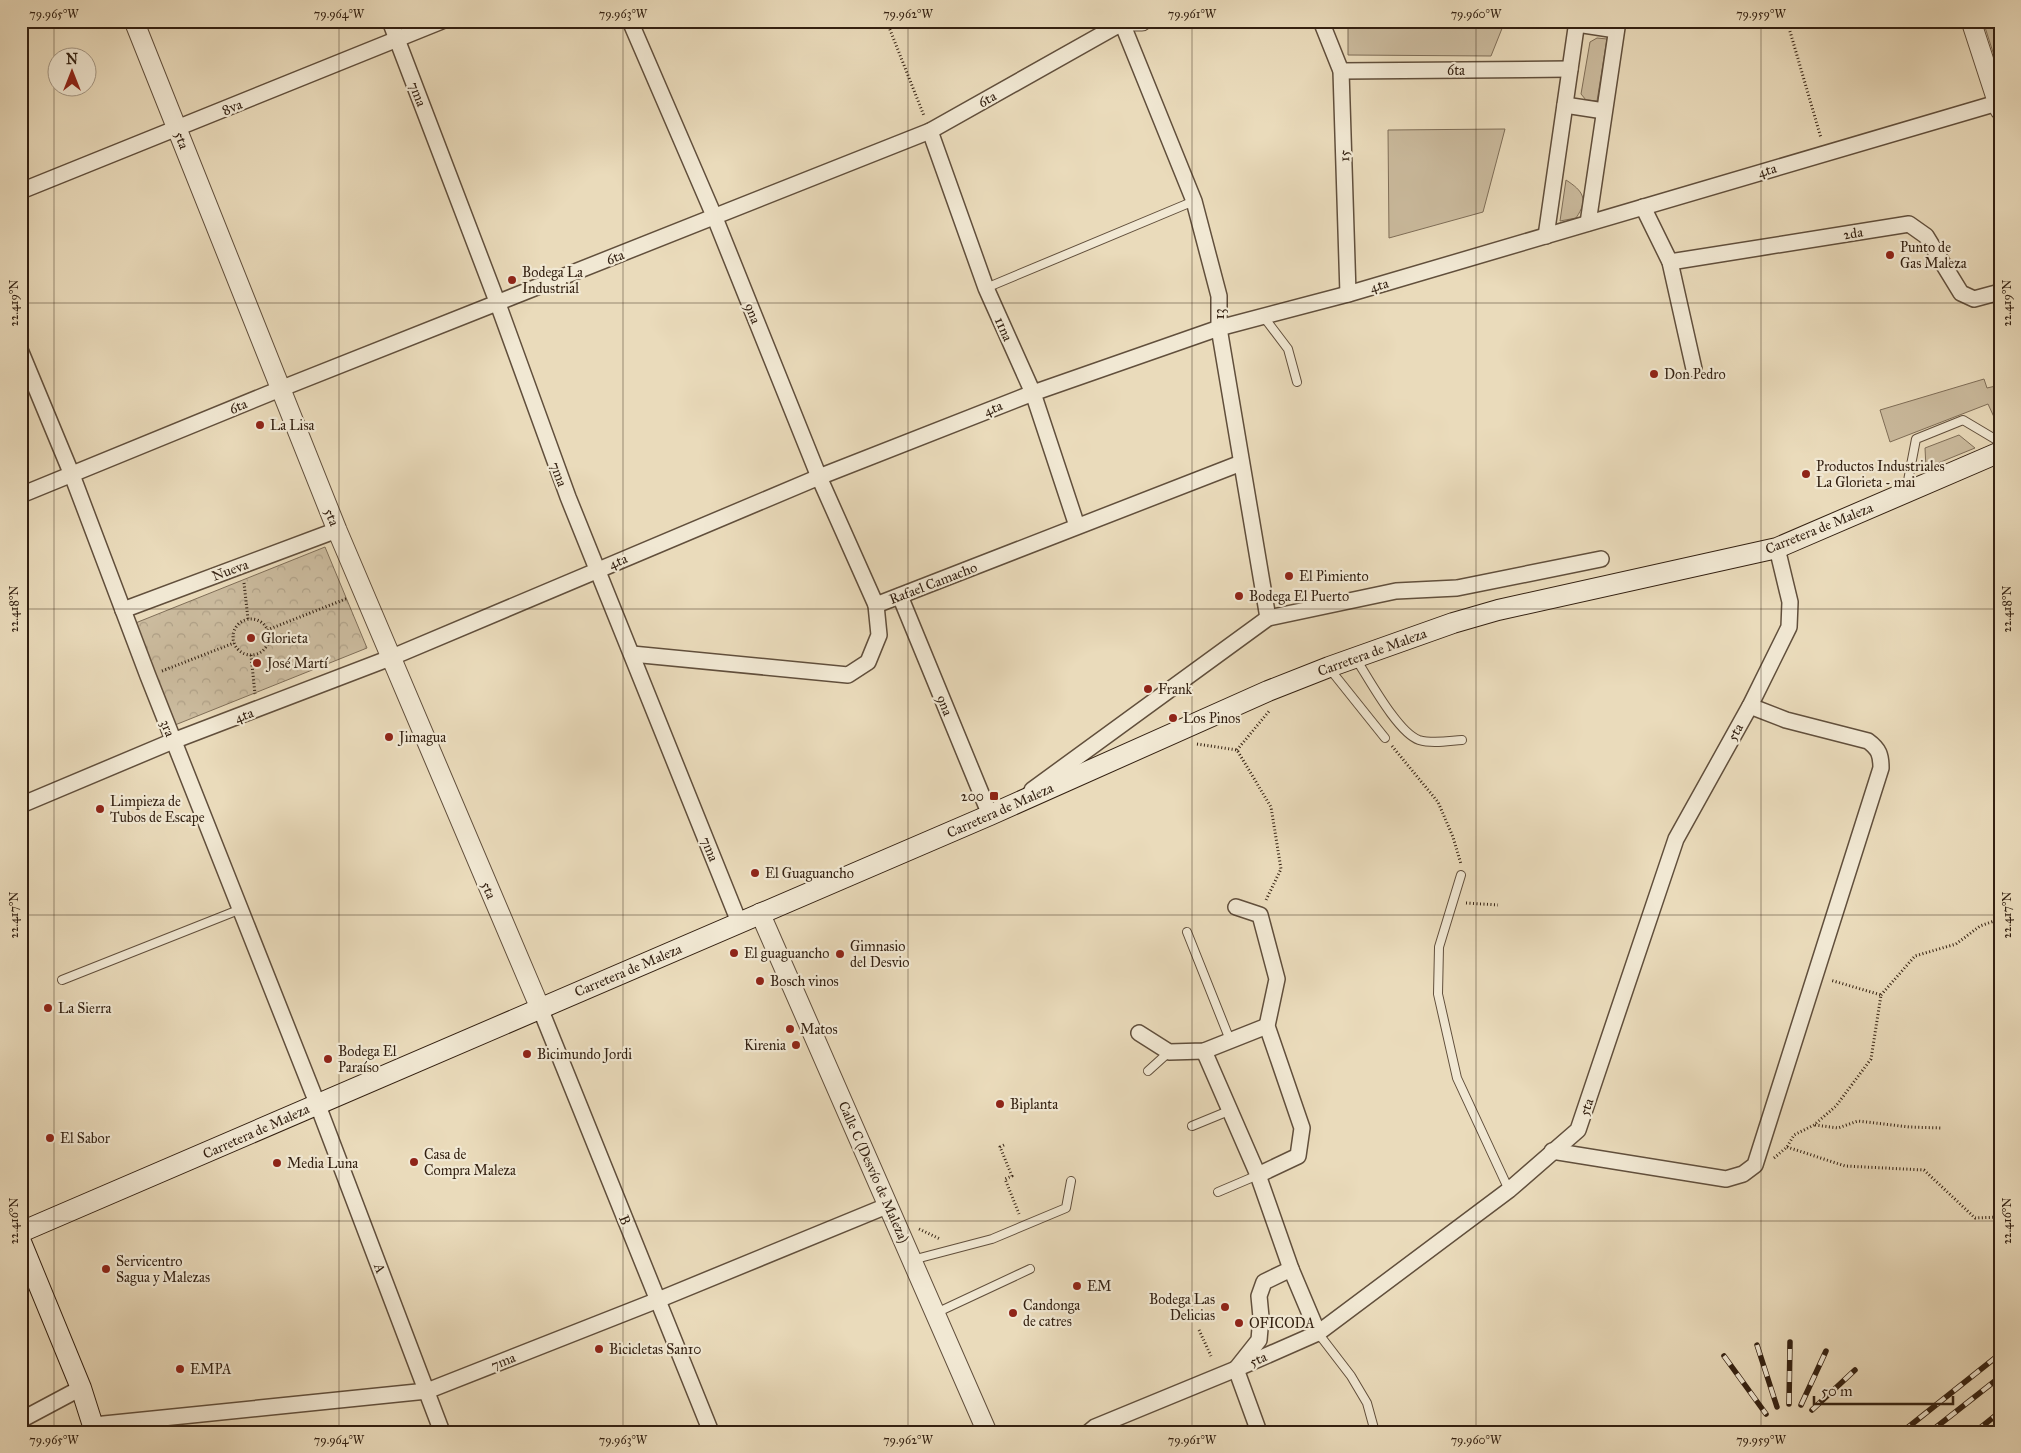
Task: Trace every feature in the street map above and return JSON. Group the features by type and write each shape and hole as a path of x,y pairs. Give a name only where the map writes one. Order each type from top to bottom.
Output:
{"main road":[{"name":"Carretera de Maleza","path":"21,1232 990,815 1268,691 1453,622 1498,610 1776,548 2000,452"},
{"path":"21,1242 80,1388 94,1429"}],"street":[{"name":"5ta","path":"134,21 337,530 540,1008"},
{"name":"7ma","path":"390,21 498,304 596,570 632,654 739,922"},
{"name":"8va","path":"21,191 442,21"},
{"name":"9na","path":"630,21 715,218 819,477 876,605"},
{"name":"6ta","path":"21,495 280,389 715,218 930,131 1121,22 1142,21"},
{"name":"15","path":"1322,21 1341,71 1348,294"},
{"path":"1971,21 1998,106"},
{"name":"13","path":"1121,22 1194,201 1219,296 1219,328 1268,618"},
{"path":"1546,236 1577,23 1617,26 1588,223"},
{"name":"6ta","path":"1341,71 1570,69"},
{"path":"1565,105 1604,111"},
{"name":"4ta","path":"21,805 173,741 390,658 819,477 1033,392 1219,328 1348,294 1825,153 1998,106"},
{"name":"11na","path":"930,131 986,288 1033,392 1078,526"},
{"path":"1643,207 1670,262 1694,369"},
{"name":"2da","path":"1670,262 1909,224 1926,236 1961,293 1974,299 2000,292"},
{"name":"3ra","path":"21,352 72,475 173,741 317,1104"},
{"name":"Rafael Camacho","path":"632,654 848,674 868,662 879,635 876,605 1241,462"},
{"name":"Nueva","path":"123,610 337,530"},
{"name":"5ta","path":"1089,1432 1095,1427 1318,1333 1509,1190 1578,1130 1676,838 1750,706 1789,627 1790,602 1776,548"},
{"path":"1012,804 1268,618 1396,591 1457,588 1601,559"},
{"name":"9na","path":"900,596 990,815"},
{"path":"1552,1152 1726,1179 1743,1174 1755,1165 1881,768 1881,757 1878,748 1868,741 1786,720 1750,706"},
{"path":"1236,907 1260,915 1276,979 1267,1026 1302,1128 1298,1156 1258,1175"},
{"name":"Calle C (Desvío de Maleza)","path":"760,913 987,1432"},
{"name":"B","path":"540,1008 711,1432"},
{"path":"1139,1033 1169,1052 1204,1050 1267,1026"},
{"path":"1204,1050 1258,1175 1291,1269 1318,1333"},
{"name":"A","path":"317,1104 442,1432"},
{"name":"7ma","path":"94,1429 427,1391 658,1300 892,1212"},
{"path":"1259,1432 1236,1369 1259,1340 1262,1317 1259,1296 1264,1282 1291,1269"},
{"path":"21,1420 80,1388"}],"lane":[{"path":"986,288 1194,201"},
{"path":"1263,316 1288,349 1297,382"},
{"path":"1906,492 1916,439 1963,420 2000,442"},
{"path":"1355,658 1398,723 1409,735 1430,742 1462,740"},
{"path":"1329,667 1385,738"},
{"path":"1460,875 1439,947 1438,994 1457,1078 1509,1190"},
{"path":"62,980 241,909"},
{"path":"1187,932 1230,1040"},
{"path":"1148,1071 1169,1052"},
{"path":"1192,1126 1231,1110"},
{"path":"1218,1192 1258,1175"},
{"path":"912,1260 992,1239 1066,1208 1071,1181"},
{"path":"936,1313 1030,1269"},
{"path":"1318,1333 1351,1376 1367,1403 1375,1432"}],"path":[{"path":"879,21 889,27 930,131"},
{"path":"1787,21 1825,153"},
{"path":"242,566 248,619"},
{"path":"267,630 363,592"},
{"path":"248,619 259,621 267,630 266,647 257,654 242,653 234,643 233,633 235,628 238,624 248,619"},
{"path":"148,676 234,643"},
{"path":"251,655 256,710"},
{"path":"1237,750 1270,712 1268,691"},
{"path":"1181,731 1194,743 1237,750 1271,807 1280,869 1260,915"},
{"path":"1385,738 1438,802 1453,837 1460,861 1460,875"},
{"path":"1453,902 1498,905"},
{"path":"1755,1165 1767,1165 1787,1147 1794,1135 1814,1124 1836,1106 1871,1059 1881,995 1915,956 1956,944 1980,926 2000,919"},
{"path":"1816,975 1881,995"},
{"path":"1814,1124 1838,1128 1858,1121 1908,1127 1942,1128"},
{"path":"1004,1145 1000,1147 1012,1176 1005,1179 1025,1226"},
{"path":"1787,1147 1845,1166 1924,1170 1975,1218 2000,1217"},
{"path":"892,1212 959,1247"},
{"path":"1200,1330 1211,1356"}],"green space":[{"path":"1348,21 1505,21 1491,56 1348,55"},
{"path":"1983,21 2000,21 2000,74"},
{"path":"1597,38 1607,39 1597,101 1586,100 1581,94 1590,42"},
{"path":"1505,129 1483,212 1389,238 1388,130"},
{"path":"1566,180 1577,188 1583,201 1576,218 1560,221"},
{"path":"1984,379 1987,388 2000,385 2000,430 1988,404 1890,442 1880,410"},
{"path":"1959,435 1975,448 1926,468 1925,448"},
{"path":"325,547 367,648 175,725 133,624"}],"railway":[{"path":"1789,1404 1790,1342"},
{"path":"1757,1345 1777,1407"},
{"path":"1801,1405 1826,1351"},
{"path":"1902,1432 2000,1354"},
{"path":"1724,1356 1766,1414"},
{"path":"1812,1410 1855,1370"},
{"path":"1930,1432 2000,1377"},
{"path":"1975,1432 2000,1412"}],"place":[{"name":"Punto de Gas Maleza","path":"1890,255"},
{"name":"Bodega La Industrial","path":"512,280"},
{"name":"Don Pedro","path":"1654,374"},
{"name":"La Lisa","path":"260,425"},
{"name":"Productos Industriales La Glorieta - mai","path":"1806,474"},
{"name":"El Pimiento","path":"1289,576"},
{"name":"Bodega El Puerto","path":"1239,596"},
{"name":"Glorieta","path":"251,638"},
{"name":"José Martí","path":"257,663"},
{"name":"Frank","path":"1148,689"},
{"name":"Los Pinos","path":"1173,718"},
{"name":"Jimagua","path":"389,737"},
{"name":"200","path":"994,796"},
{"name":"Limpieza de Tubos de Escape","path":"100,809"},
{"name":"El Guaguancho","path":"755,873"},
{"name":"El guaguancho","path":"734,953"},
{"name":"Gimnasio del Desvio","path":"840,954"},
{"name":"Bosch vinos","path":"760,981"},
{"name":"La Sierra","path":"48,1008"},
{"name":"Matos","path":"790,1029"},
{"name":"Kirenia","path":"796,1045"},
{"name":"Bicimundo Jordi","path":"527,1054"},
{"name":"Bodega El Paraíso","path":"328,1059"},
{"name":"Biplanta","path":"1000,1104"},
{"name":"El Sabor","path":"50,1138"},
{"name":"Casa de Compra Maleza","path":"414,1162"},
{"name":"Media Luna","path":"277,1163"},
{"name":"Servicentro Sagua y Malezas","path":"106,1269"},
{"name":"EM","path":"1077,1286"},
{"name":"Bodega Las Delicias","path":"1225,1307"},
{"name":"Candonga de catres","path":"1013,1313"},
{"name":"OFICODA","path":"1239,1323"},
{"name":"Bicicletas San10","path":"599,1349"},
{"name":"EMPA","path":"180,1369"}]}
